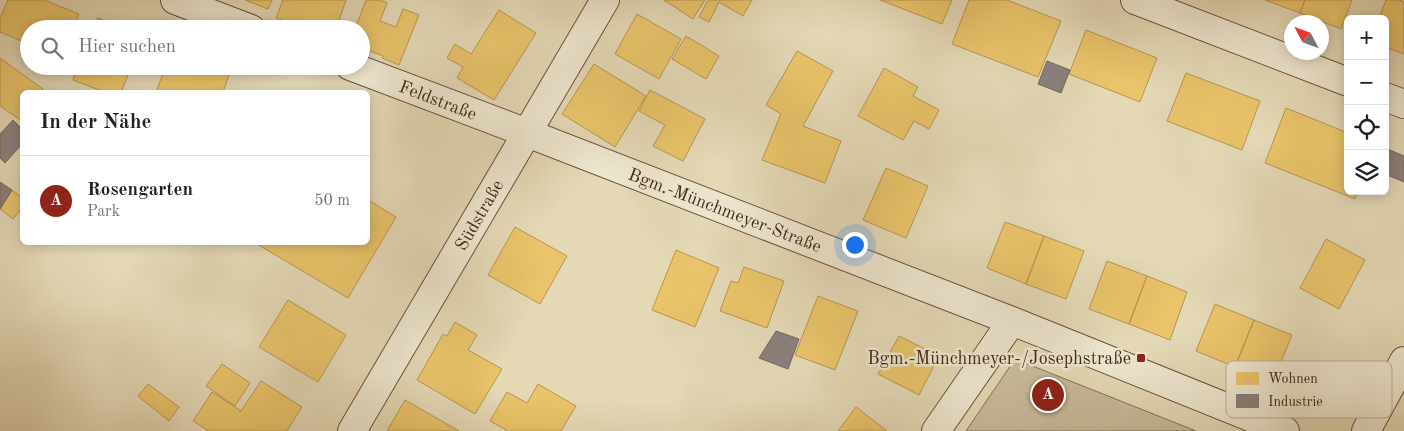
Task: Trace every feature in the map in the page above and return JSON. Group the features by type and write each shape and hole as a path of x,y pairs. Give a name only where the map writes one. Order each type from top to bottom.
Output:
{"street":[{"path":"175,0 227,20"},
{"name":"Südstraße","path":"352,431 605,0"},
{"path":"1136,0 1344,80"},
{"name":"Feldstraße","path":"370,74 527,133"},
{"path":"1389,98 1404,104"},
{"name":"Bgm.-Münchmeyer-Straße","path":"527,133 1012,321 1226,407"},
{"path":"936,431 1012,321"},
{"path":"1392,383 1404,361"},
{"name":"Bgm.-Münchmeyer-Straße","path":"1253,418 1285,431"},
{"path":"1366,431 1373,418"}],"shaded area":[{"path":"1015,359 1196,431 966,431"}],"building: Wohnen":[{"path":"8,0 44,0 79,14 76,20 20,20 20,40 0,32 0,18"},
{"path":"245,0 272,0 268,9"},
{"path":"283,0 346,0 339,20 281,20 276,18"},
{"path":"366,0 380,0 387,3 380,21 396,27 403,9 419,15 399,65 370,51 370,20 358,20"},
{"path":"664,0 705,0 693,19"},
{"path":"708,0 752,0 743,16 719,2 709,22 699,17"},
{"path":"880,0 952,0 942,24"},
{"path":"969,0 1007,0 1061,21 1038,77 952,44"},
{"path":"1265,0 1305,0 1300,13"},
{"path":"1305,0 1352,0 1346,15 1344,15 1341,29 1329,24 1329,15 1305,15 1300,13"},
{"path":"1386,0 1400,0 1404,2 1404,54 1389,48 1389,15 1380,15"},
{"path":"499,10 536,33 494,100 457,78 463,67 447,58 455,44 471,54"},
{"path":"637,14 681,39 659,79 615,54"},
{"path":"1086,30 1157,58 1140,102 1069,74"},
{"path":"686,36 719,56 706,79 672,59"},
{"path":"797,51 833,71 803,126 841,141 825,183 762,160 781,114 766,105"},
{"path":"0,58 20,72 20,75 24,75 43,89 20,90 20,120 0,106"},
{"path":"594,64 646,96 615,147 562,114"},
{"path":"884,68 918,87 913,96 939,110 929,129 914,121 903,140 858,116"},
{"path":"1186,73 1260,101 1242,150 1167,121"},
{"path":"75,75 128,75 122,90 99,90 73,80"},
{"path":"162,75 229,75 224,90 157,90"},
{"path":"650,90 705,119 683,161 653,146 665,125 639,111"},
{"path":"1286,108 1344,131 1344,195 1265,163"},
{"path":"886,168 928,186 906,238 863,220"},
{"path":"12,190 20,196 20,210 13,219 0,209"},
{"path":"1345,195 1356,195 1355,199"},
{"path":"370,201 396,217 348,298 259,245 370,245"},
{"path":"1005,222 1044,236 1026,284 987,268"},
{"path":"515,227 567,256 540,304 488,275"},
{"path":"1044,236 1084,251 1066,299 1026,284"},
{"path":"1326,239 1365,260 1339,309 1300,288"},
{"path":"676,250 719,268 695,327 652,310"},
{"path":"1107,261 1147,276 1129,324 1089,309"},
{"path":"744,267 784,281 767,328 720,311 731,281 738,283"},
{"path":"1147,276 1187,292 1170,340 1129,324"},
{"path":"818,296 858,311 835,370 795,355"},
{"path":"288,300 346,335 318,382 259,347"},
{"path":"1215,304 1254,320 1237,361 1226,361 1226,363 1196,351"},
{"path":"1254,320 1292,335 1281,361 1237,361"},
{"path":"455,322 477,335 468,350 502,369 475,414 417,380 443,334 447,336"},
{"path":"899,336 939,356 919,395 878,374"},
{"path":"222,364 250,383 235,406 206,386"},
{"path":"261,381 302,407 287,431 209,431 193,421 212,392 241,411"},
{"path":"148,384 179,407 169,421 138,396"},
{"path":"538,384 576,406 561,431 508,431 490,421 507,392 527,403"},
{"path":"405,400 459,431 387,431"},
{"path":"856,407 887,431 838,431"}],"building: Industrie":[{"path":"1047,61 1070,70 1061,93 1038,84"},
{"path":"13,120 20,127 20,146 5,163 0,158 0,134"},
{"path":"1389,150 1404,156 1404,182 1389,176"},
{"path":"0,182 12,190 0,209"},
{"path":"776,331 799,339 788,369 759,358"}],"place":[{"name":"Bgm.-Münchmeyer-/Josephstraße","path":"1141,358"},
{"name":"Rosengarten","path":"1048,395"}]}
